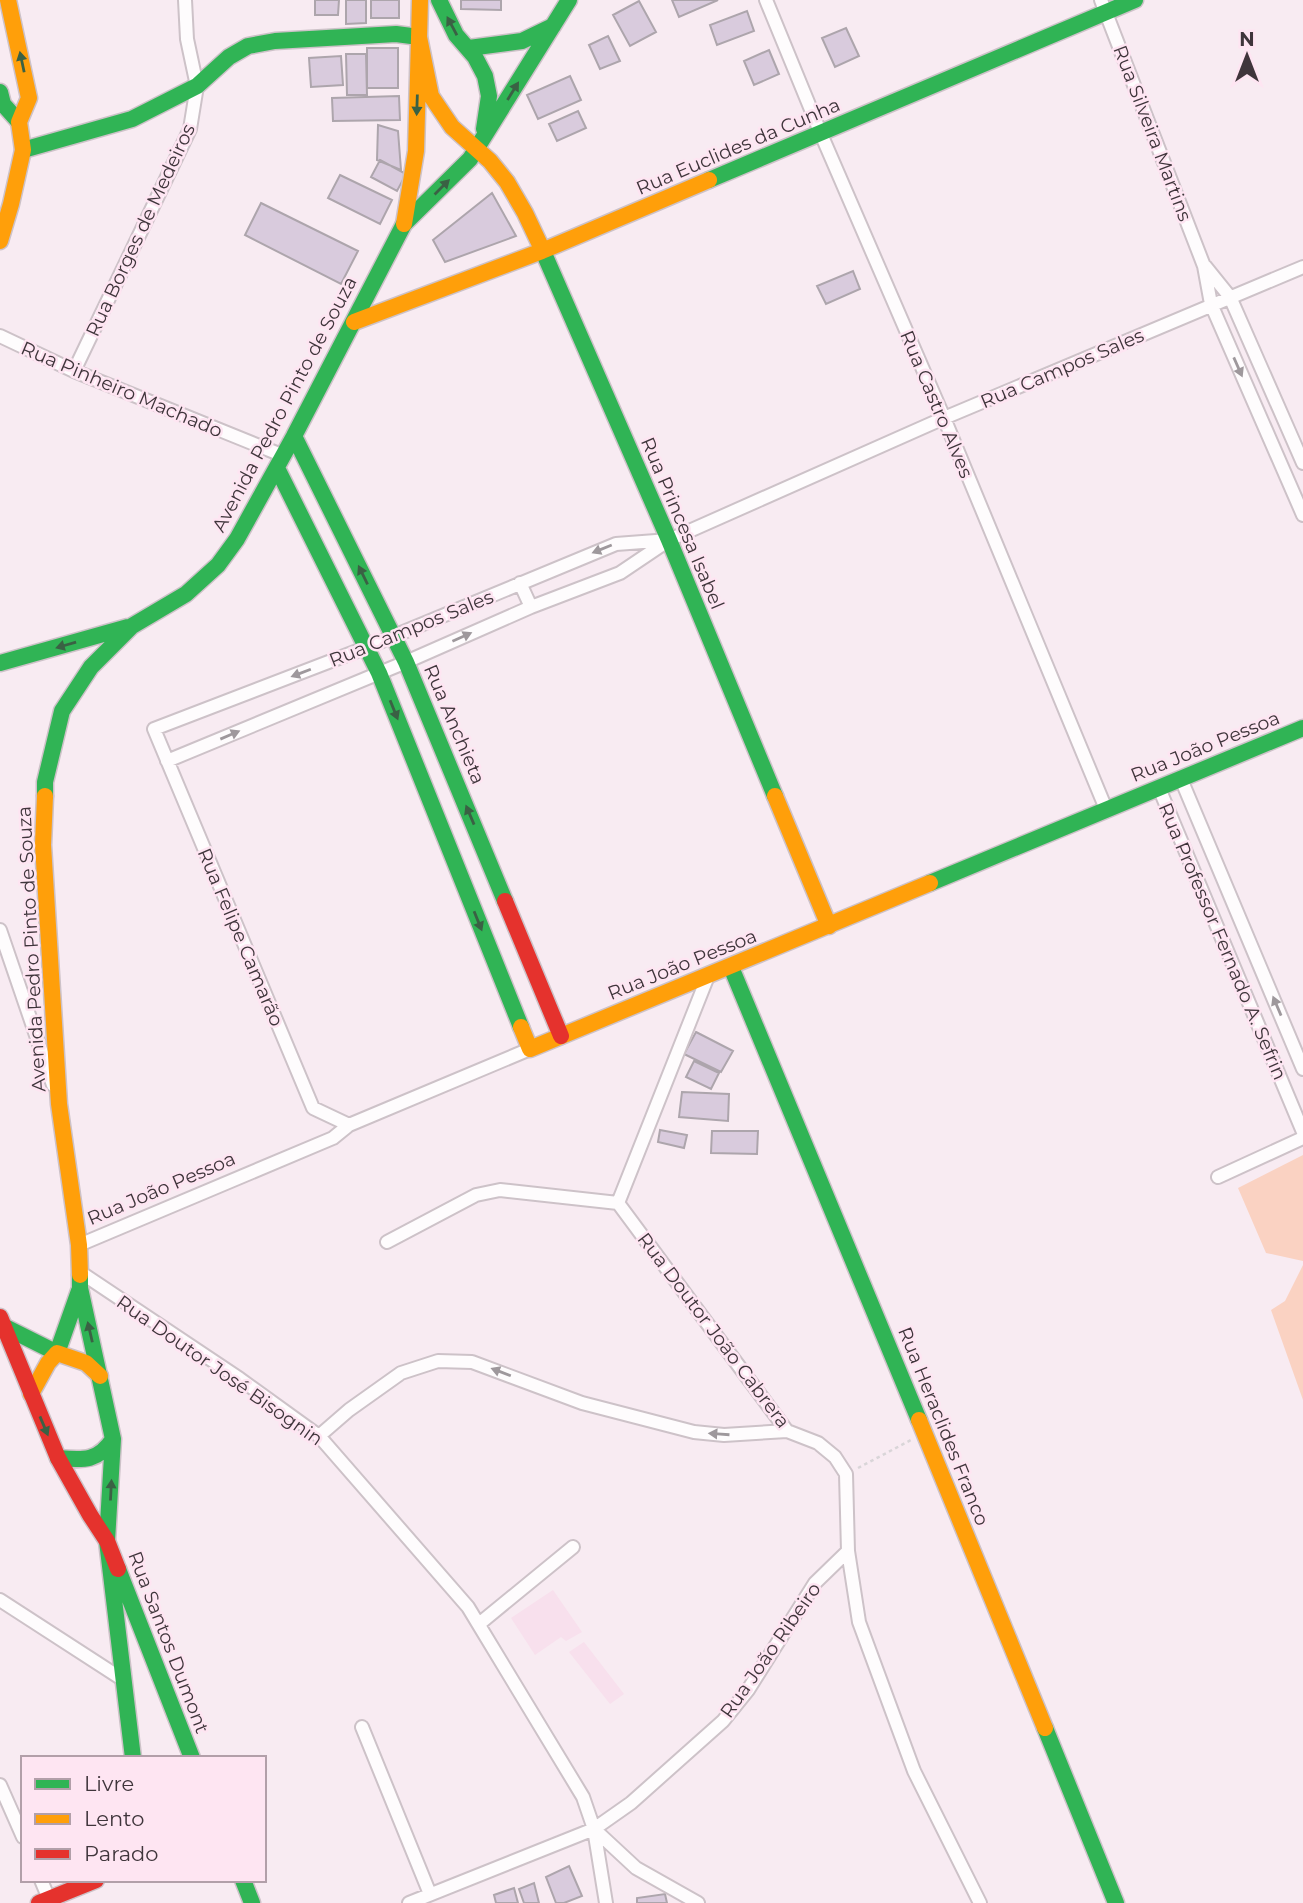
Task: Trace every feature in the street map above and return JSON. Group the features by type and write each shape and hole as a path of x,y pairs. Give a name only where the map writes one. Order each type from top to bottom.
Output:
{"main road":[{"path":"0,241 23,150 19,122 29,98 8,0"},
{"name":"Avenida Pedro Pinto de Souza","path":"100,1376 80,1280 79,1245 59,1104 43,845 45,782 62,711 91,667 132,626 186,594 218,565 237,539 294,436 404,224 416,151 420,0"},
{"path":"439,0 457,37 484,71 490,88 489,114 477,149"},
{"path":"477,149 569,0"},
{"name":"Rua Euclides da Cunha","path":"354,322 542,251 821,134 1104,6 1135,0"},
{"path":"468,48 522,41 553,26"},
{"path":"23,150 132,119 197,86 229,57 248,46 275,41 396,34 419,37"},
{"name":"Rua Princesa Isabel","path":"419,37 431,96 452,127 490,161 507,183 525,212 561,290 669,540 829,926"},
{"path":"0,92 2,104 19,122"},
{"name":"Avenida Pedro Pinto de Souza","path":"404,224 477,149"},
{"name":"Rua Anchieta","path":"294,436 406,662 530,1049"},
{"name":"Rua Anchieta","path":"280,462 365,648 561,1036"},
{"path":"0,663 132,626"},
{"name":"Rua João Pessoa","path":"530,1049 1303,728"},
{"name":"Rua Heraclides Franco","path":"731,967 925,1432 1115,1903"},
{"name":"Avenida Pedro Pinto de Souza","path":"57,1353 80,1280"},
{"path":"1,1321 57,1353 80,1359 95,1368 100,1376"},
{"name":"Rua Santos Dumont","path":"1,1321 58,1458 107,1541 191,1756"},
{"path":"31,1394 48,1363 57,1353"},
{"name":"Rua Santos Dumont","path":"100,1376 113,1439 107,1541"},
{"path":"58,1458 78,1460 96,1457 107,1450 113,1439"},
{"path":"107,1541 133,1756"},
{"path":"44,1901 91,1882"},
{"path":"244,1882 252,1903"}],"street":[{"path":"185,0 187,39 197,86"},
{"name":"Rua Castro Alves","path":"766,0 944,418 1105,809"},
{"name":"Rua Silveira Martins","path":"1104,6 1205,266 1211,304 1303,515"},
{"name":"Rua Borges de Medeiros","path":"74,371 190,129 197,86"},
{"name":"Rua Silveira Martins","path":"1205,266 1230,297 1300,457"},
{"name":"Rua Campos Sales","path":"167,761 531,607 621,573 669,540 944,418 1303,267"},
{"name":"Rua Pinheiro Machado","path":"0,337 280,462"},
{"path":"1279,460 1300,457"},
{"name":"Rua Campos Sales","path":"155,729 365,648 616,544 669,540"},
{"path":"520,583 531,607"},
{"name":"Rua Felipe Camarão","path":"155,729 313,1108 349,1125"},
{"name":"Rua Professor Fernado A. Sefrin","path":"1181,779 1303,1069"},
{"name":"Rua Professor Fernado A. Sefrin","path":"1159,788 1303,1132"},
{"path":"0,930 59,1104"},
{"path":"387,1242 475,1195 500,1190 618,1203 708,976"},
{"name":"Rua João Pessoa","path":"79,1245 333,1138 349,1125 530,1049"},
{"path":"1218,1177 1303,1138"},
{"name":"Rua Doutor João Cabrera","path":"618,1203 787,1431 818,1443 835,1457 846,1474"},
{"name":"Rua Doutor José Bisognin","path":"80,1280 240,1379 319,1436 468,1607 583,1797 594,1829 606,1903"},
{"path":"319,1436 349,1410 401,1373 438,1361 472,1362 582,1403 694,1432 724,1435 787,1431"},
{"path":"846,1474 848,1551 859,1622 910,1758 980,1903"},
{"path":"479,1624 573,1547"},
{"name":"Rua João Ribeiro","path":"409,1903 594,1829 631,1803 723,1721 748,1690 815,1583 848,1551"},
{"path":"0,1600 122,1679"},
{"path":"362,1727 430,1894"},
{"path":"0,1785 21,1832"},
{"path":"594,1829 636,1868 698,1903"},
{"path":"41,1882 44,1901"}],"path":[{"path":"846,1474 925,1432"}],"shaded area":[{"path":"1303,1155 1303,1261 1266,1253 1238,1188"},
{"path":"1303,1265 1303,1400 1271,1310 1285,1301"},
{"path":"553,1590 582,1632 566,1641 561,1637 535,1655 511,1618"},
{"path":"584,1642 624,1694 610,1704 569,1652"}],"building":[{"path":"315,0 339,0 338,15 315,15"},
{"path":"346,0 366,0 366,23 346,24"},
{"path":"371,0 399,0 399,18 371,18"},
{"path":"461,0 501,0 501,10 461,9"},
{"path":"672,0 718,0 679,17"},
{"path":"639,1 656,32 630,46 613,15"},
{"path":"747,11 754,31 717,45 710,25"},
{"path":"846,28 859,56 835,67 822,38"},
{"path":"608,36 620,61 600,69 589,45"},
{"path":"367,48 398,48 398,88 367,88"},
{"path":"769,50 779,74 754,85 744,61"},
{"path":"346,54 366,54 367,95 347,95"},
{"path":"341,56 343,85 311,87 309,58"},
{"path":"570,76 581,100 538,119 527,95"},
{"path":"399,96 400,120 333,121 332,98"},
{"path":"578,111 586,128 557,141 549,124"},
{"path":"378,125 398,131 401,170 377,160"},
{"path":"380,160 406,174 397,191 371,177"},
{"path":"340,175 392,200 380,224 328,198"},
{"path":"492,193 516,236 445,262 433,240"},
{"path":"261,203 358,251 341,284 245,235"},
{"path":"853,271 860,289 826,304 817,286"},
{"path":"696,1032 733,1051 721,1072 684,1054"},
{"path":"694,1061 719,1073 711,1089 686,1077"},
{"path":"682,1092 729,1094 728,1121 679,1117"},
{"path":"660,1130 687,1135 684,1148 658,1142"},
{"path":"712,1131 758,1131 757,1154 711,1153"},
{"path":"569,1866 582,1896 556,1903 546,1877"},
{"path":"534,1883 539,1903 524,1903 519,1889"},
{"path":"514,1888 518,1903 496,1903 494,1895"},
{"path":"665,1894 667,1903 637,1903 637,1898"}],"traffic: fast":[{"path":"439,0 456,35 475,57 485,76 489,96 484,129"},
{"path":"45,796 45,782 62,711 91,667 132,626 186,594 218,565 237,539 294,436 404,224 470,159 569,0"},
{"path":"709,180 1135,0"},
{"path":"469,48 522,41 553,26"},
{"path":"23,150 132,119 197,86 229,57 248,46 275,41 396,34 419,37"},
{"path":"0,92 3,104 19,122"},
{"path":"542,249 669,540 775,796"},
{"path":"294,436 406,662 505,901"},
{"path":"277,468 379,673 521,1027"},
{"path":"0,663 128,627"},
{"path":"930,883 1303,728"},
{"path":"731,967 919,1420"},
{"path":"80,1275 80,1288 113,1439 107,1541 133,1756"},
{"path":"3,1326 57,1353 79,1291"},
{"path":"58,1458 96,1456 113,1439"},
{"path":"118,1569 191,1756"},
{"path":"1045,1728 1116,1903"},
{"path":"244,1882 252,1903"}],"traffic: slow":[{"path":"0,241 23,150 19,122 29,98 8,0"},
{"path":"404,224 416,151 420,0"},
{"path":"419,37 431,96 452,127 490,161 507,182 542,249"},
{"path":"354,322 542,251 709,180"},
{"path":"45,796 43,845 59,1104 79,1245 80,1275"},
{"path":"775,796 829,926"},
{"path":"521,1027 530,1049 930,883"},
{"path":"31,1394 48,1363 57,1353 86,1363 100,1376"},
{"path":"919,1420 1045,1728"}],"traffic: jam":[{"path":"505,901 561,1036"},
{"path":"0,1317 58,1458 107,1541 118,1569"},
{"path":"39,1903 91,1882"}]}
